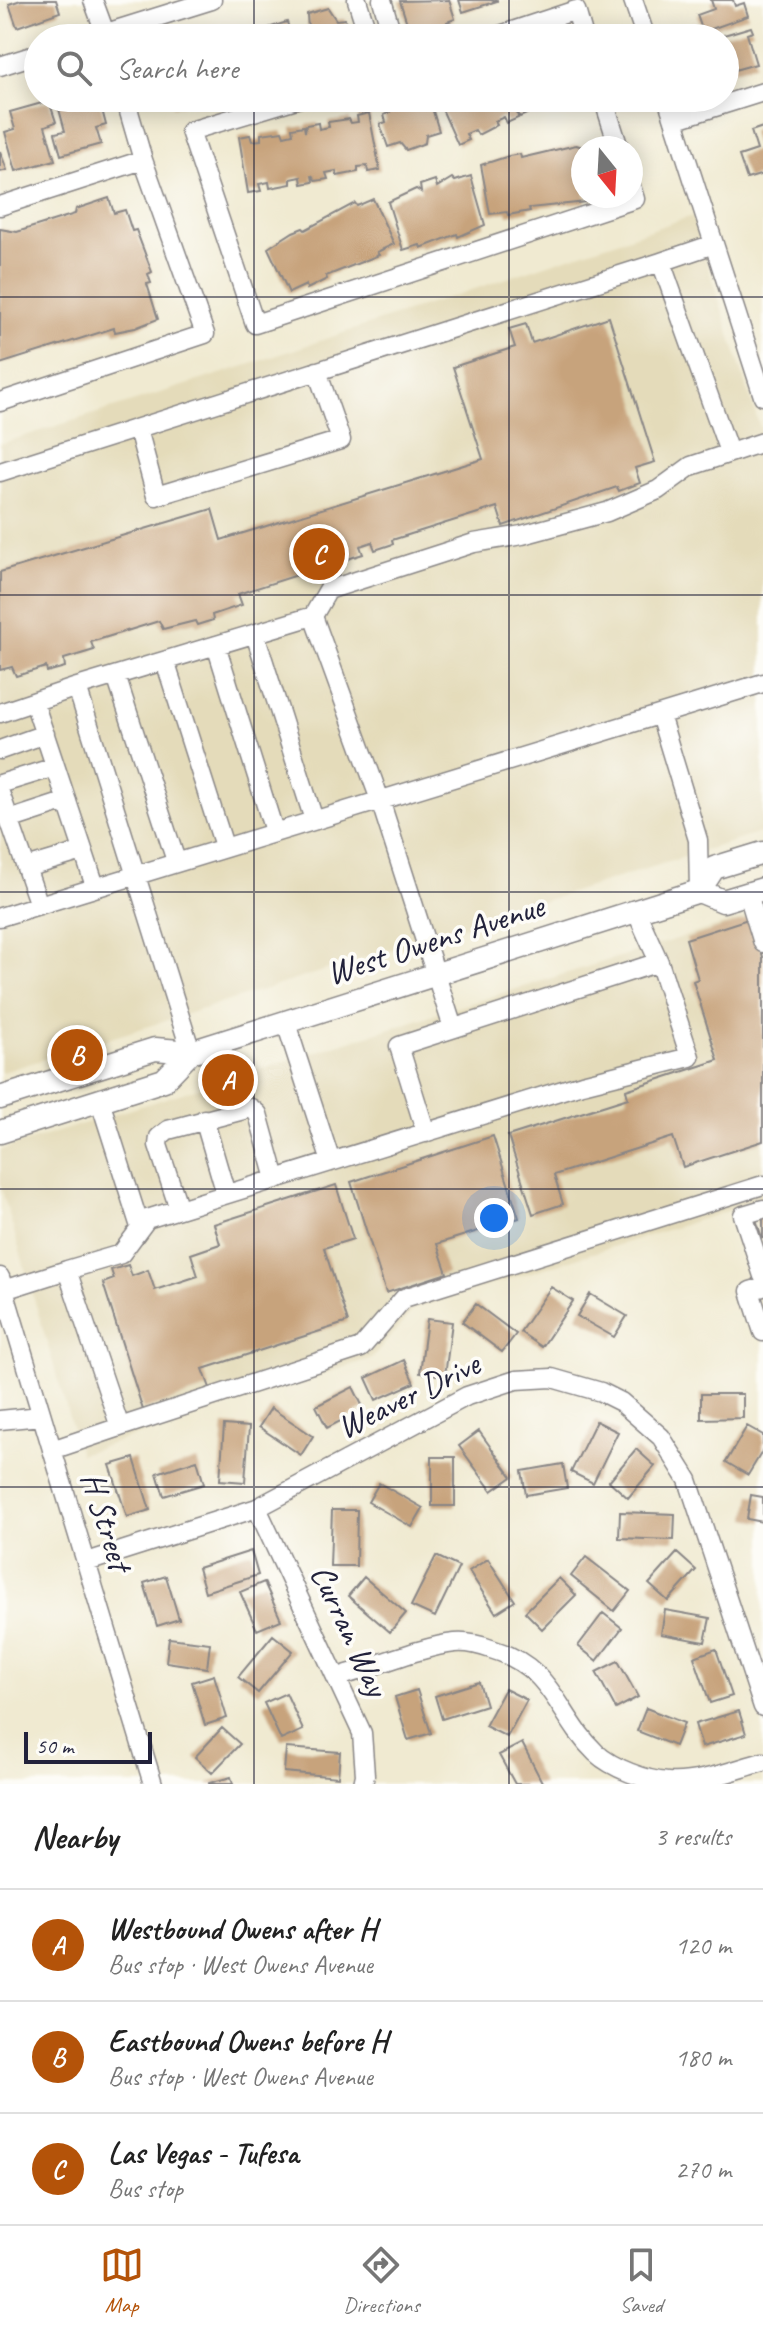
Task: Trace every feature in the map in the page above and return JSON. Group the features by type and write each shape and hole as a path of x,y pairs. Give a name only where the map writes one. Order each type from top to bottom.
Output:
{"main road":[{"name":"West Owens Avenue","path":"0,1098 155,1049 191,1052 699,891 714,868 763,853"},
{"name":"West Owens Avenue","path":"699,891 723,901 756,892"},
{"name":"West Owens Avenue","path":"0,1132 164,1080 191,1052"}],"street":[{"path":"93,0 98,24"},
{"path":"137,24 212,0"},
{"path":"357,0 364,24"},
{"path":"382,0 389,24"},
{"path":"633,0 641,24"},
{"path":"534,24 576,10 580,24"},
{"path":"0,66 24,58"},
{"path":"739,100 763,92"},
{"path":"0,402 205,334 129,112"},
{"path":"253,112 190,131 255,324 608,208"},
{"path":"607,112 615,136"},
{"path":"671,112 714,244 755,346 763,396"},
{"path":"674,120 699,112"},
{"path":"0,206 143,160"},
{"path":"0,472 714,244"},
{"path":"661,262 729,452"},
{"path":"138,429 156,496 341,440 317,371"},
{"path":"0,713 313,616 328,590 474,543 522,535 607,512 658,490 691,466 763,442"},
{"path":"313,616 380,800 453,1028"},
{"path":"255,634 314,820"},
{"path":"216,645 274,831"},
{"path":"165,661 224,846"},
{"path":"116,676 176,861"},
{"path":"0,917 137,872 763,683"},
{"path":"77,687 191,1052"},
{"path":"34,702 95,886"},
{"path":"660,715 698,840 699,891"},
{"path":"0,750 45,734"},
{"path":"0,784 55,767"},
{"path":"0,793 39,905"},
{"path":"9,820 67,801"},
{"path":"26,868 83,851"},
{"path":"756,892 763,943"},
{"path":"2,1290 121,1254 147,1219 582,1084 690,1057 659,962 636,911"},
{"path":"426,1133 399,1046 659,962"},
{"path":"286,1023 331,1162"},
{"path":"100,1101 140,1227"},
{"path":"179,1209 158,1145 159,1137 168,1130 251,1108 258,1114 276,1179"},
{"path":"204,1119 226,1194"},
{"path":"52,1450 361,1348 404,1298 763,1185"},
{"path":"763,1209 743,1215 763,1276"},
{"path":"67,1270 120,1427"},
{"path":"763,1287 750,1291 763,1332"},
{"name":"H Street","path":"2,1290 153,1784"},
{"name":"Weaver Drive","path":"87,1562 257,1508 496,1384 552,1378 601,1392 643,1418 661,1437 682,1468 763,1707"},
{"path":"0,1420 41,1416"},
{"name":"Curran Way","path":"257,1508 362,1733 363,1784"},
{"path":"338,1677 455,1643 481,1646 509,1654 532,1669 549,1687 596,1752 616,1766 665,1782 690,1782 763,1762"}],"shaded area":[{"path":"692,216 763,437 763,832 0,1073 0,444 242,367"},
{"path":"763,912 763,1200 415,1308 372,1358 80,1454 0,1184 0,1150"}],"building":[{"path":"21,0 56,0 60,12 17,27 9,4"},
{"path":"449,0 455,19 447,24 407,24 400,1"},
{"path":"459,0 497,0 497,1 463,12"},
{"path":"711,0 733,0 735,6 744,3 748,16 726,24 700,24 697,15 714,9"},
{"path":"328,8 336,20 345,19 347,24 308,24 307,14"},
{"path":"751,27 753,32 747,34 756,64 739,69 739,31"},
{"path":"24,108 24,112 53,112 56,122 45,126 55,160 16,171 5,132 15,129 10,112"},
{"path":"60,112 103,112 106,125 96,128 101,144 61,155 55,133 65,131"},
{"path":"390,112 433,112 439,131 426,135 425,143 406,150 400,143 388,147 380,124 386,122 384,115"},
{"path":"443,112 517,112 518,118 507,123 504,117 495,121 497,125 478,135 475,130 466,134 469,140 458,145"},
{"path":"369,113 380,170 368,172 367,166 358,167 358,172 337,176 336,171 326,173 328,179 316,181 312,175 313,182 302,184 301,177 291,179 291,184 270,188 269,182 259,184 261,191 248,193 239,137 250,135 252,141 261,140 261,134 282,131 284,136 293,134 292,128 304,126 305,132 306,125 318,123 319,129 329,127 328,122 349,119 351,123 358,122 357,116"},
{"path":"763,127 763,174 747,179 739,156 757,150 751,131"},
{"path":"571,146 571,204 529,208 530,211 508,215 507,212 490,214 481,165 520,154 521,158"},
{"path":"0,151 7,170 0,172"},
{"path":"471,176 485,225 458,237 457,234 421,248 420,245 403,250 388,202 416,189 421,192 420,185 435,180 437,187 452,178 455,181"},
{"path":"109,198 114,213 125,210 132,231 136,230 152,272 148,274 151,283 147,284 158,319 135,328 115,332 114,328 0,364 0,229 17,232 75,214 76,209"},
{"path":"373,199 394,244 377,252 379,255 326,276 327,279 307,289 306,285 289,293 268,248 293,232 305,230 355,203 357,206"},
{"path":"609,317 655,462 635,468 640,483 619,491 617,487 503,526 497,507 392,540 393,544 375,550 372,542 360,546 363,554 238,594 242,605 212,615 213,620 163,629 159,621 91,642 94,650 64,659 65,667 47,672 46,667 16,676 12,667 0,670 0,572 212,509 221,540 483,459 453,367 515,347 509,329 526,324 532,343"},
{"path":"751,918 763,957 763,1141 683,1167 673,1137 554,1175 563,1204 533,1214 508,1136 628,1098 626,1090 718,1060 693,981 698,979 686,939"},
{"path":"493,1136 519,1218 437,1244 447,1273 386,1293 351,1182"},
{"path":"336,1185 353,1239 324,1248 348,1322 203,1369 210,1388 143,1410 103,1283 114,1279 111,1270 128,1265 132,1276 148,1270 155,1290 198,1276 191,1254 220,1244 214,1224"},
{"path":"763,1217 763,1238 762,1238 756,1219"},
{"path":"551,1287 573,1301 542,1347 520,1332"},
{"path":"590,1294 627,1316 614,1337 577,1316"},
{"path":"476,1304 516,1334 502,1352 462,1322"},
{"path":"427,1319 452,1322 445,1376 420,1373"},
{"path":"404,1360 414,1383 376,1400 366,1378"},
{"path":"353,1387 364,1409 327,1428 316,1406"},
{"path":"701,1394 743,1394 743,1418 701,1419"},
{"path":"271,1408 313,1436 301,1455 259,1427"},
{"path":"596,1421 618,1432 593,1483 571,1472"},
{"path":"224,1425 249,1427 245,1482 220,1480"},
{"path":"747,1426 763,1435 763,1450 748,1475 726,1462"},
{"path":"479,1431 512,1477 492,1491 459,1446"},
{"path":"636,1449 655,1466 628,1498 609,1481"},
{"path":"432,1457 455,1457 455,1506 432,1506"},
{"path":"134,1458 150,1510 127,1517 110,1465"},
{"path":"197,1460 204,1484 164,1496 157,1473"},
{"path":"563,1464 567,1488 526,1495 522,1471"},
{"path":"379,1483 423,1508 412,1527 368,1502"},
{"path":"751,1495 763,1497 763,1522 747,1519"},
{"path":"332,1510 357,1510 356,1566 330,1566"},
{"path":"620,1512 675,1514 674,1540 619,1538"},
{"path":"251,1551 258,1575 205,1592 198,1568"},
{"path":"677,1553 696,1570 668,1601 649,1584"},
{"path":"436,1556 459,1567 435,1617 411,1606"},
{"path":"586,1557 630,1591 614,1611 571,1576"},
{"path":"488,1559 515,1601 496,1613 469,1571"},
{"path":"166,1576 179,1619 157,1626 144,1583"},
{"path":"364,1577 406,1613 390,1632 348,1596"},
{"path":"559,1578 576,1595 542,1629 525,1612"},
{"path":"264,1582 281,1620 257,1630 240,1592"},
{"path":"665,1610 710,1618 705,1642 661,1634"},
{"path":"603,1613 622,1628 597,1661 578,1646"},
{"path":"273,1635 293,1651 258,1693 238,1677"},
{"path":"169,1638 210,1643 207,1668 166,1662"},
{"path":"716,1649 732,1696 710,1703 694,1657"},
{"path":"618,1661 638,1697 616,1709 596,1672"},
{"path":"214,1675 227,1718 205,1725 192,1682"},
{"path":"479,1682 486,1705 442,1719 435,1696"},
{"path":"505,1689 527,1700 507,1737 485,1726"},
{"path":"417,1690 431,1733 408,1740 395,1697"},
{"path":"286,1693 303,1730 281,1740 264,1703"},
{"path":"646,1708 684,1723 675,1746 637,1731"},
{"path":"739,1711 746,1734 702,1747 695,1724"},
{"path":"222,1728 240,1744 212,1773 195,1757"},
{"path":"522,1743 543,1784 515,1784 499,1755"},
{"path":"286,1748 340,1752 338,1777 284,1772"},
{"path":"231,1777 233,1784 209,1784 209,1783"}],"place":[{"name":"Las Vegas - Tufesa","path":"319,554"},
{"name":"Eastbound Owens before H","path":"77,1055"},
{"name":"Westbound Owens after H","path":"228,1080"}]}
